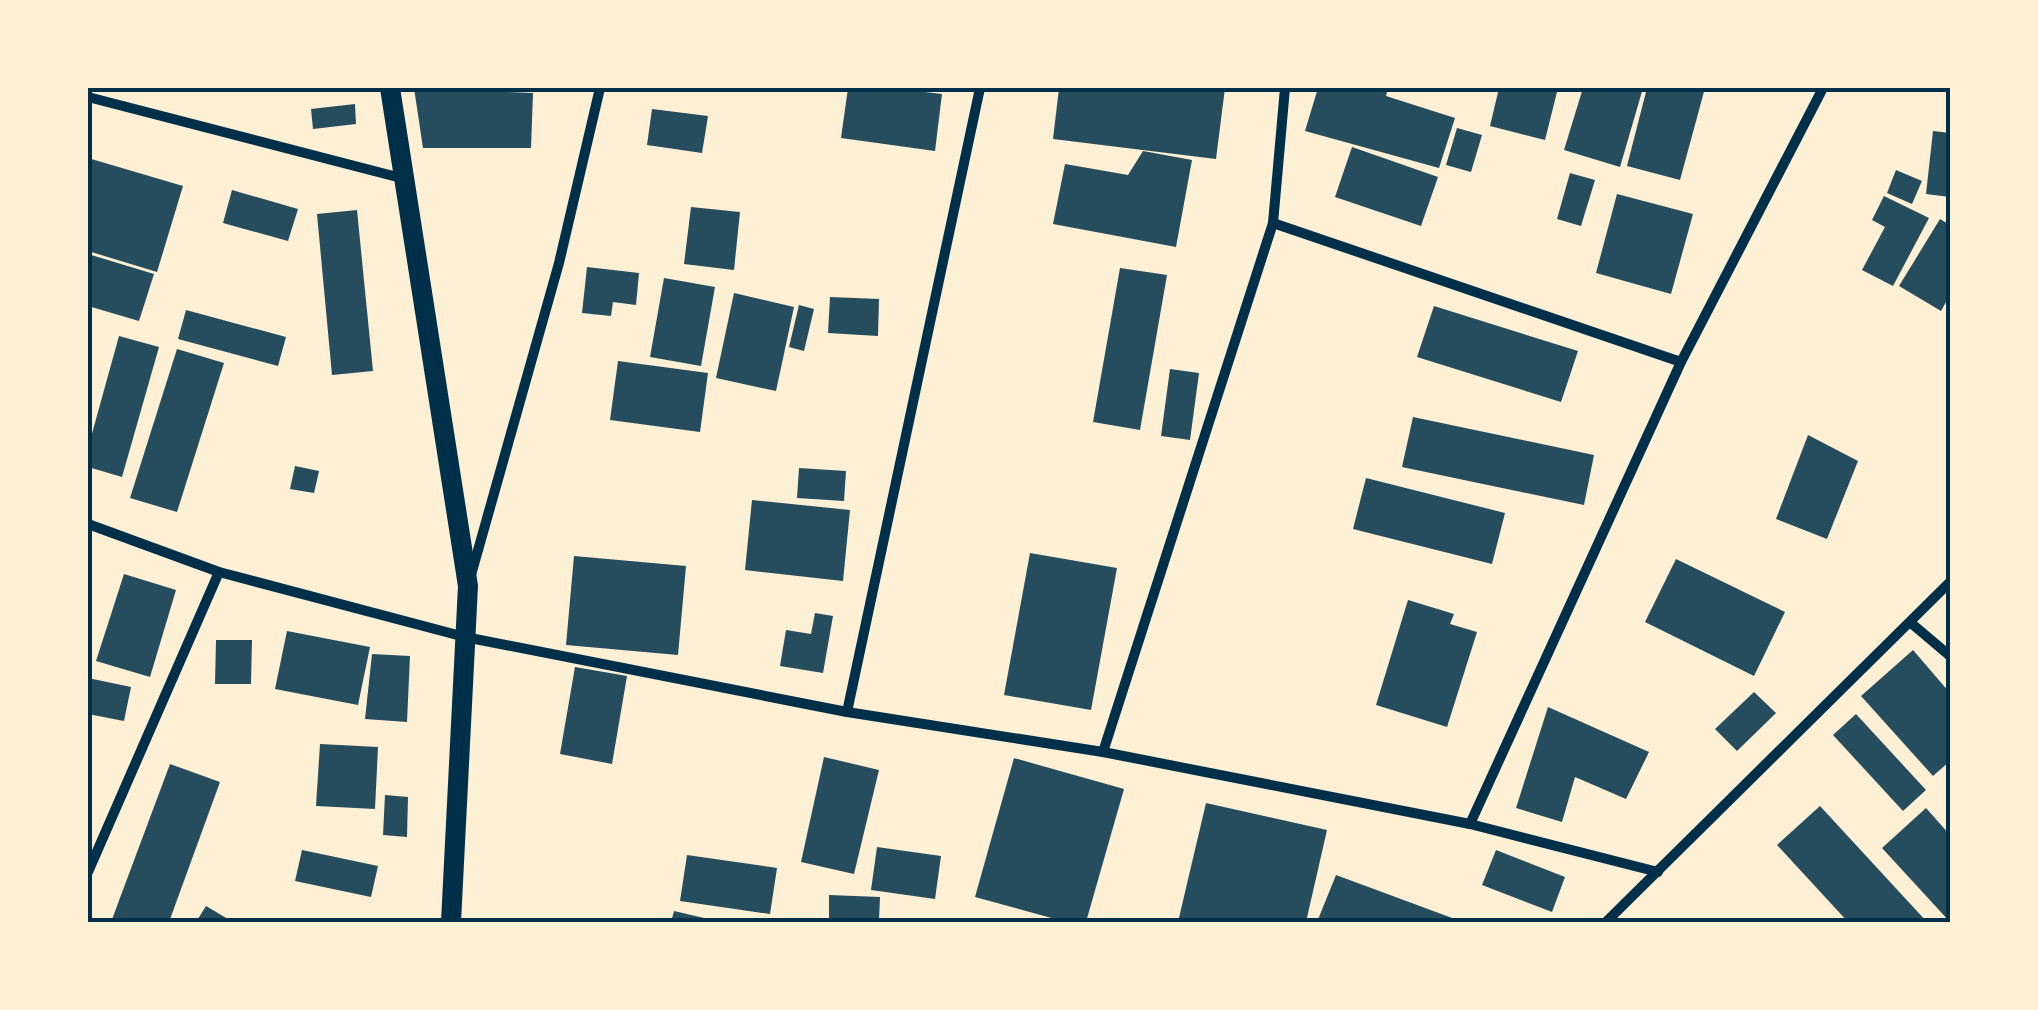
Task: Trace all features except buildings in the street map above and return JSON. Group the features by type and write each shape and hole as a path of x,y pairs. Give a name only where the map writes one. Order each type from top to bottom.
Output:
{"main road":[{"path":"390,88 468,586 451,922"}],"street":[{"path":"468,586 558,263 600,88"},
{"path":"847,712 980,88"},
{"path":"1103,752 1272,222 1285,88"},
{"path":"1470,824 1681,362 1819,89"},
{"path":"88,97 405,179"},
{"path":"1272,222 1681,362"},
{"path":"88,524 220,572 465,637 847,712 1103,752 1470,824 1658,872"},
{"path":"88,872 220,572"},
{"path":"1606,922 1950,582"},
{"path":"1911,622 1950,656"}]}
